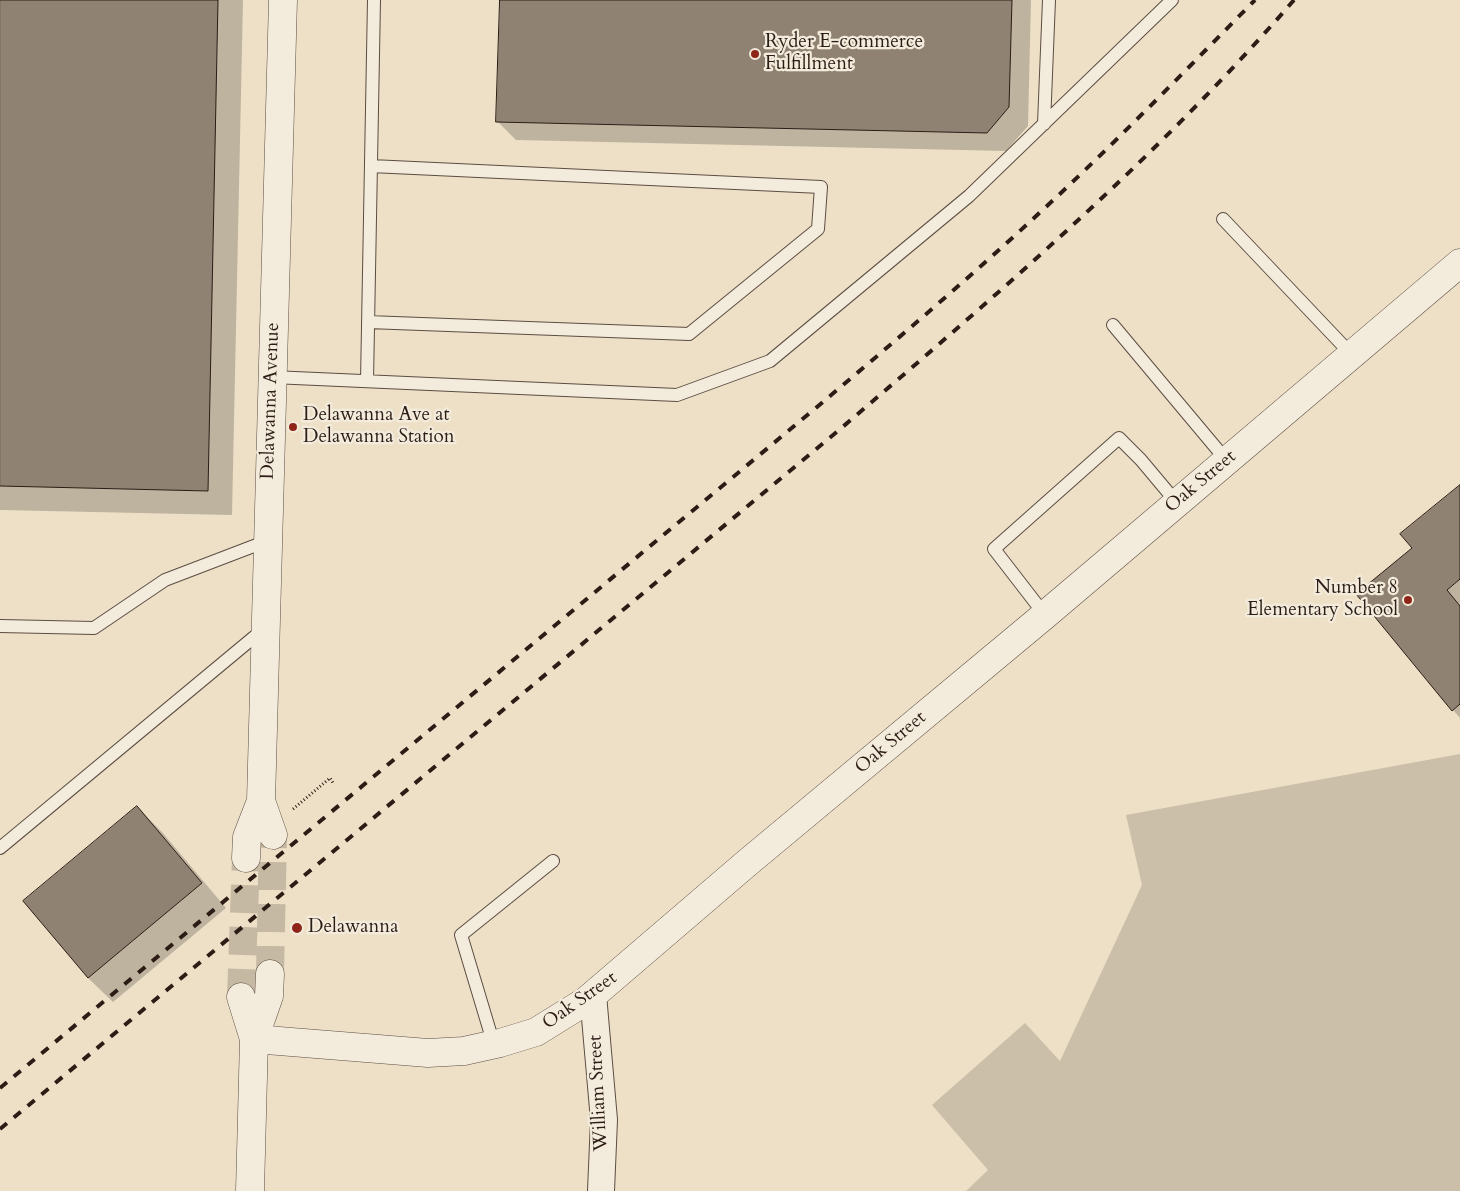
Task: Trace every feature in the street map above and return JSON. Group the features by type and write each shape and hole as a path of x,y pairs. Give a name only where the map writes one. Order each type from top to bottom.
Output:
{"street":[{"name":"Delawanna Avenue","path":"246,858 247,836 261,801 283,0"},
{"name":"Oak Street","path":"254,1039 428,1053 464,1051 536,1032 593,996 747,863 1045,615 1460,264"},
{"name":"Delawanna Avenue","path":"261,801 280,825"},
{"path":"250,1191 254,1039 269,996 270,974"},
{"name":"William Street","path":"593,996 604,1120 602,1191"},
{"path":"241,997 254,1039"}],"lane":[{"path":"367,381 374,0"},
{"path":"1044,124 1049,0"},
{"path":"272,377 677,395 770,362 969,196 1172,0"},
{"path":"368,322 689,334 818,229 821,187 371,166"},
{"path":"1223,218 1352,355"},
{"path":"1113,325 1227,460"},
{"path":"1045,615 994,549 1119,438 1178,502"},
{"path":"0,626 94,628 165,580 268,541"},
{"path":"0,848 265,628"},
{"path":"494,1044 461,935 553,861"}],"path":[{"path":"280,825 330,778 333,783"}],"shaded area":[{"path":"1460,754 1460,1191 966,1191 988,1170 932,1105 1025,1023 1060,1061 1142,885 1126,815"}],"building":[{"path":"0,0 218,0 208,491 0,486"},
{"name":"Ryder E-commerce Fulfillment","path":"500,0 1012,0 1009,107 987,133 496,122"},
{"name":"Number 8 Elementary School","path":"1460,485 1460,579 1447,590 1460,606 1460,704 1452,711 1356,594 1412,548 1400,534"},
{"path":"137,806 202,883 88,978 23,901"}],"tunnel":[{"path":"270,974 273,835"},
{"path":"241,997 246,858"}],"railway":[{"path":"0,1088 934,308 1074,180 1153,104 1255,0"},
{"path":"0,1129 839,430 958,328 1132,170 1242,58 1294,0"}],"place":[{"name":"Ryder E-commerce Fulfillment","path":"755,54"},
{"name":"Delawanna Ave at Delawanna Station","path":"293,427"},
{"name":"Number 8 Elementary School","path":"1408,600"},
{"name":"Delawanna","path":"297,928"}]}
